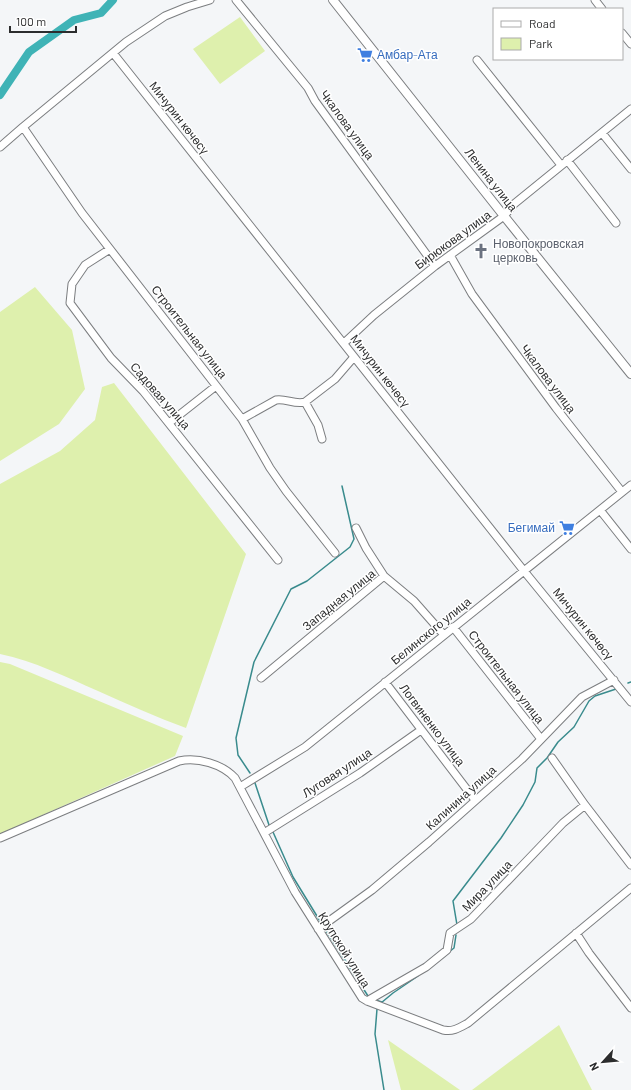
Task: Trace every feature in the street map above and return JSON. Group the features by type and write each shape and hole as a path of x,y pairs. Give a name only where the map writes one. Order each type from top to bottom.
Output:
{"main road":[{"name":"Ленина улица","path":"333,0 631,374"}],"street":[{"path":"0,148 22,127 126,42 166,16 210,0"},
{"name":"Чкалова улица","path":"236,0 308,88 319,107 435,266"},
{"path":"595,0 601,8"},
{"path":"623,34 631,44"},
{"name":"Мичурин көчөсү","path":"113,53 524,570 631,702"},
{"path":"477,60 561,165"},
{"name":"Бирюкова улица","path":"344,342 374,315 435,266 504,216 514,204 631,110"},
{"name":"Строительная улица","path":"22,127 82,213 242,419 270,468 286,491 335,553"},
{"path":"602,133 631,169"},
{"path":"567,160 616,223"},
{"name":"Садовая улица","path":"110,249 85,265 72,284 70,304 111,358 143,390 278,560"},
{"name":"Чкалова улица","path":"450,255 472,294 556,408 622,492"},
{"path":"242,419 279,400 299,404 305,402 335,379 354,357"},
{"path":"169,423 216,386"},
{"path":"305,402 318,425 322,439"},
{"name":"Белинского улица","path":"240,787 305,747 631,485"},
{"path":"600,510 631,549"},
{"path":"356,528 366,548 384,576"},
{"name":"Западная улица","path":"262,678 384,576 414,601 444,635"},
{"name":"Строительная улица","path":"454,627 541,739"},
{"name":"Калинина улица","path":"318,929 377,885 429,842 522,759 582,696 614,680"},
{"name":"Логвиненко улица","path":"385,682 475,800"},
{"name":"Луговая улица","path":"264,833 360,773 421,730"},
{"path":"552,758 585,805 631,865"},
{"name":"Крупской улица","path":"0,838 162,768 188,759 204,762 225,769 235,778 295,892 356,991 367,1001 450,1032 457,1030 468,1023 631,888"},
{"name":"Мира улица","path":"367,1001 426,967 447,950 450,933 471,919 563,823 585,805"},
{"path":"576,933 589,954 631,1008"}],"green space":[{"path":"240,17 265,51 220,84 193,49"},
{"path":"35,287 72,330 85,389 59,424 0,461 0,312"},
{"path":"114,383 246,554 186,728 50,670 0,654 0,484 60,451 95,420 102,387"},
{"path":"0,662 10,664 183,736 175,756 0,834"},
{"path":"559,1025 592,1090 472,1090"},
{"path":"388,1040 460,1090 401,1090"}],"waterway":[{"path":"0,95 29,52 74,20 101,13 113,0"},
{"path":"250,773 238,755 236,738 254,662 291,589 307,581 350,547 354,539 342,486"},
{"path":"457,925 453,901 501,838 523,805 535,782 537,768 547,758 558,742 574,727 589,701 595,696 616,689"},
{"path":"255,783 269,825"},
{"path":"273,832 293,877 320,921"},
{"path":"325,929 368,996"},
{"path":"449,952 454,948 456,935"},
{"path":"381,1003 418,976"},
{"path":"375,1000 382,1002"},
{"path":"377,1009 375,1034 384,1090"}],"place":[{"name":"Амбар-Ата","path":"365,55"},
{"name":"Новопокровская церковь","path":"481,251"},
{"name":"Бегимай","path":"567,528"}]}
